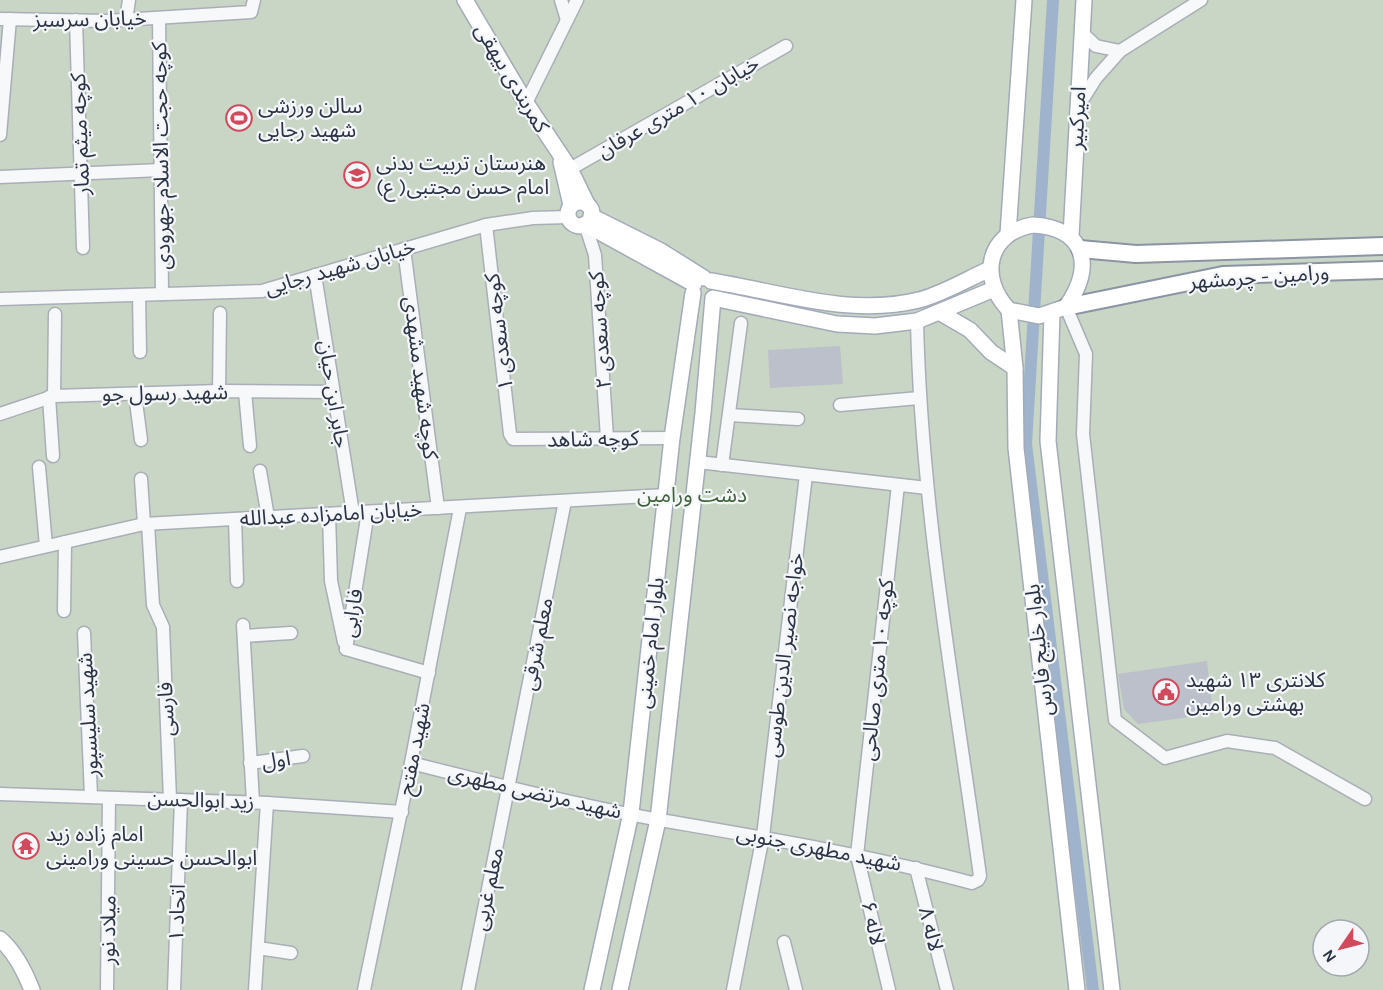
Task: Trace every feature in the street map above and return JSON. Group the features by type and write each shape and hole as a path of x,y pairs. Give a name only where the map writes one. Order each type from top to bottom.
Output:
{"highway":[{"name":"ورامین - چرمشهر","path":"1075,243 1156,254 1383,246"},
{"name":"ورامین - چرمشهر","path":"1046,312 1222,275 1383,270"}],"main road":[{"name":"کمربندی بیهقی","path":"465,0 526,104 565,162 561,171 580,213"},
{"path":"1008,234 1024,0"},
{"name":"امیرکبیر","path":"1075,243 1077,109 1084,0"},
{"name":"خیابان شهید رجایی","path":"580,213 661,251 700,284"},
{"path":"1039,226 1075,243 1083,262 1081,282 1046,312 1009,310 994,289 990,268 993,256 1008,234 1020,227 1039,226"},
{"path":"990,268 921,300 867,308 700,284 700,301 707,302 713,298 837,324 875,326 917,321 994,289"},
{"name":"بلوار امام خمینی","path":"592,990 631,813 672,438 700,284"},
{"name":"بلوار امام خمینی","path":"620,990 658,820 698,462 713,298"},
{"name":"بلوار خلیج فارس","path":"1009,310 1015,368 1016,448 1077,990"},
{"path":"939,312 970,330 991,352 1015,368"},
{"name":"بلوار خلیج فارس","path":"1046,312 1048,441 1112,990"},
{"path":"0,939 9,946 32,990"}],"street":[{"path":"126,20 129,0"},
{"path":"561,0 567,20"},
{"path":"526,104 577,0"},
{"path":"1077,109 1096,78 1120,51 1201,0"},
{"name":"خیابان سرسبز","path":"5,19 126,20 253,6"},
{"name":"کوچه حجت الاسلام جهرودی","path":"159,18 162,294"},
{"path":"0,135 5,19"},
{"name":"کوچه میثم تمار","path":"76,20 83,248"},
{"path":"1081,32 1096,46 1120,51"},
{"name":"خیابان ۱۰ متری عرفان","path":"565,162 786,46"},
{"path":"0,177 161,170"},
{"name":"خیابان شهید رجایی","path":"0,299 261,291 486,225 580,213"},
{"name":"کوچه سعدی ۲","path":"580,213 596,255 607,438"},
{"name":"کوچه سعدی ۱","path":"486,225 510,434 513,439"},
{"name":"کوچه شهید مشهدی","path":"404,249 438,508"},
{"name":"جابر ابن حیان","path":"315,275 353,513"},
{"path":"139,295 140,352"},
{"path":"1046,312 1086,354 1083,434 1115,720 1165,758 1227,741 1275,748 1365,799"},
{"path":"219,391 220,313"},
{"path":"53,456 52,397 55,314"},
{"path":"698,462 927,488 919,398 917,321"},
{"path":"722,465 741,324"},
{"name":"شهید رسول جو","path":"0,414 52,397 219,391 333,392"},
{"path":"245,392 250,446"},
{"path":"135,394 141,440"},
{"path":"840,405 919,398"},
{"path":"729,415 798,419"},
{"name":"کوچه شاهد","path":"513,439 672,438"},
{"path":"39,467 46,546"},
{"path":"260,471 268,518"},
{"name":"خواجه نصیر الدین طوسی","path":"733,990 763,836 806,475"},
{"name":"فارسی","path":"141,479 153,605 160,620 175,799"},
{"name":"کوچه ۱۰ متری صالحی","path":"857,855 898,485"},
{"name":"شهید مطهری جنوبی","path":"658,820 763,836 916,868 972,883 978,880 979,864 927,488"},
{"name":"خیابان امامزاده عبدالله","path":"0,557 146,524 666,495"},
{"name":"معلم شرقی","path":"509,788 565,501"},
{"name":"شهید مفتح","path":"364,990 402,812 460,508"},
{"name":"فارابی","path":"346,650 368,512"},
{"name":"فارابی","path":"329,514 331,581 346,650"},
{"path":"234,519 237,581"},
{"path":"64,611 65,542"},
{"path":"253,802 244,630 291,633"},
{"name":"شهید سلیسپور","path":"84,633 91,796"},
{"path":"346,650 429,673"},
{"name":"اول","path":"250,763 303,756"},
{"name":"شهید مرتضی مطهری","path":"411,763 509,788 658,820"},
{"name":"معلم غربی","path":"468,990 509,788"},
{"name":"زید ابوالحسن","path":"0,794 253,802 402,812"},
{"name":"میلاد نور","path":"107,990 109,798"},
{"name":"اتحاد ۱","path":"174,990 175,799"},
{"path":"255,990 267,803"},
{"name":"لاله ۶","path":"857,855 889,990"},
{"name":"لاله ۸","path":"916,868 947,990"},
{"path":"784,942 796,990"},
{"path":"258,948 291,953"}],"green space":[{"name":"دشت ورامین","path":"0,0 1383,0 1383,990 0,990"}],"building":[{"path":"840,346 843,384 770,388 768,350"},
{"name":"کلانتری ۱۳ شهید بهشتی ورامین","path":"1207,661 1213,714 1138,724 1124,709 1118,674"}],"waterway":[{"path":"1053,0 1026,444 1093,990"}],"place":[{"name":"سالن ورزشی شهید رجایی","path":"239,118"},
{"name":"هنرستان تربیت بدنی امام حسن مجتبی( ع)","path":"357,175"},
{"name":"کلانتری ۱۳ شهید بهشتی ورامین","path":"1166,692"},
{"name":"امام زاده زید ابوالحسن حسینی ورامینی","path":"26,846"}]}
